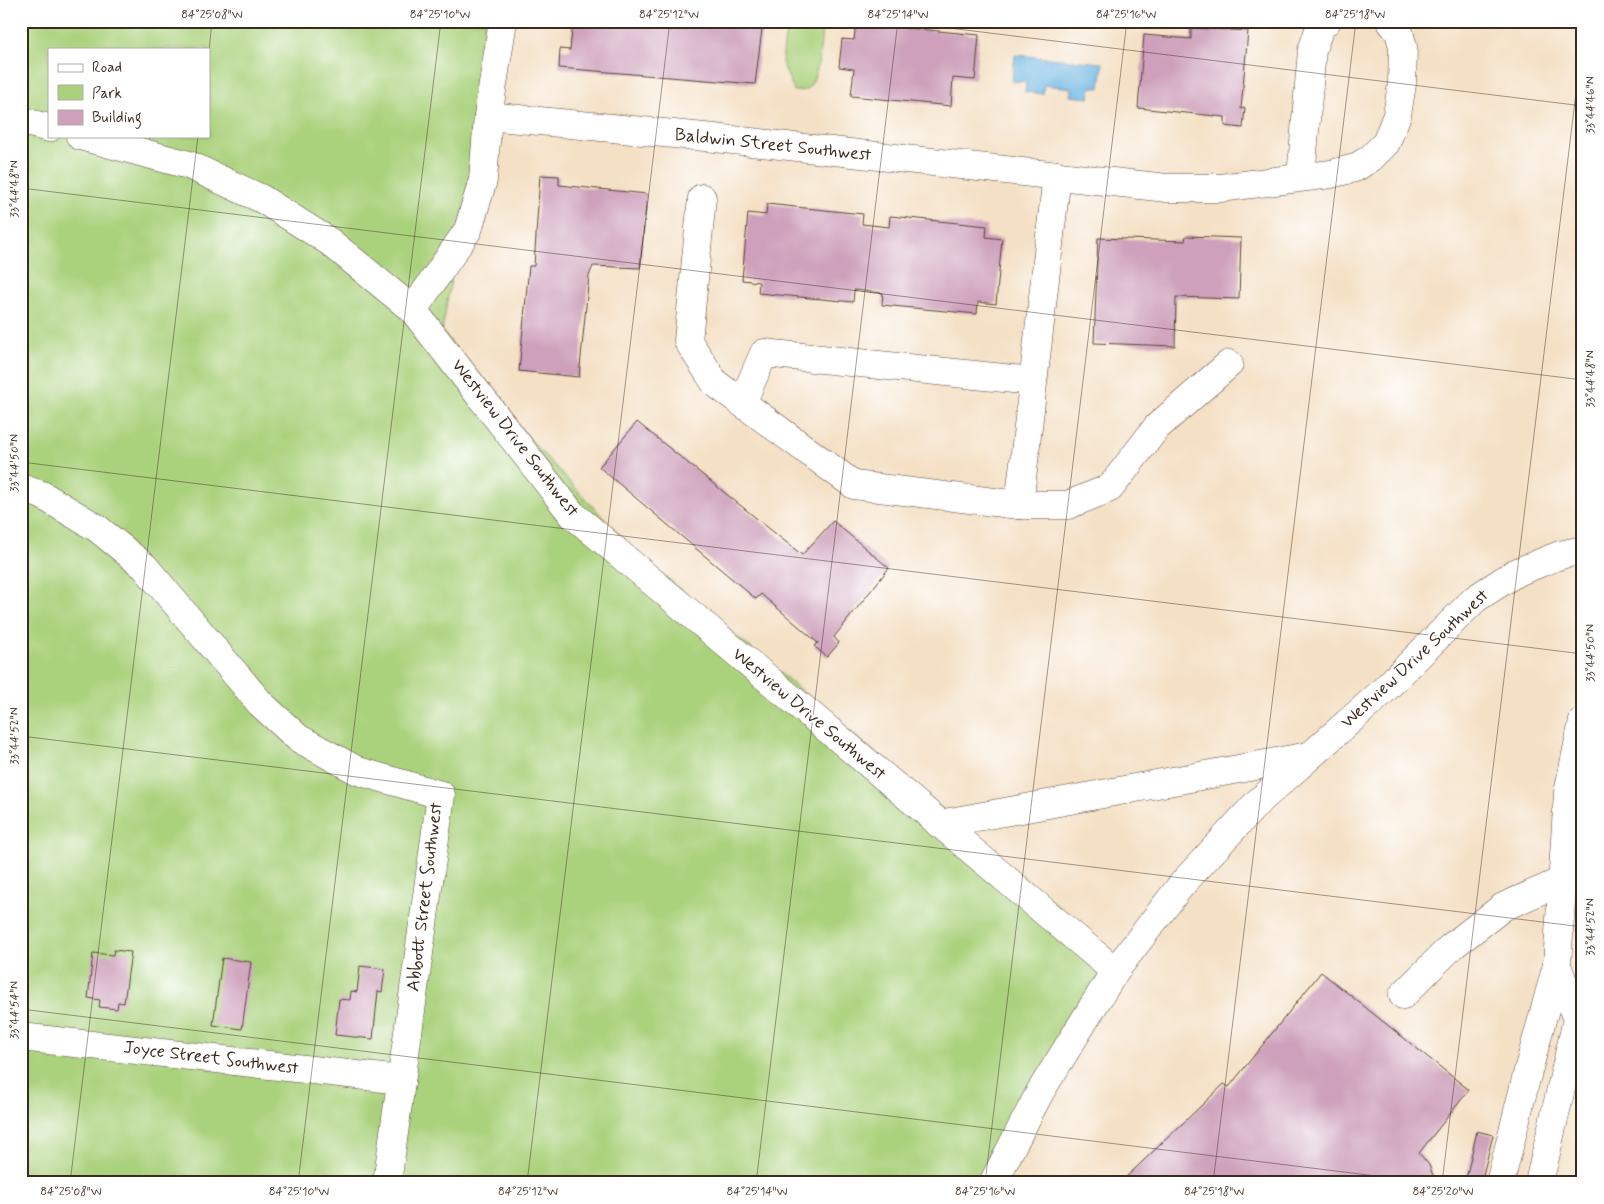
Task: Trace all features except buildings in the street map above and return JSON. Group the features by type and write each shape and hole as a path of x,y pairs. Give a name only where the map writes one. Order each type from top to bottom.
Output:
{"street":[{"path":"413,310 468,230 483,180 488,116 503,21"},
{"path":"1301,177 1312,50 1320,28 1326,21"},
{"name":"Baldwin Street Southwest","path":"488,116 1167,188 1220,188 1331,174 1355,168 1370,158 1386,143 1397,115 1402,84 1404,47 1399,32 1390,21"},
{"path":"21,121 48,128"},
{"name":"Westview Drive Southwest","path":"88,138 190,165 262,199 330,242 413,310 572,514 1116,971 1183,883 1257,803 1380,694 1475,599 1515,573 1560,555 1583,550"},
{"path":"1019,505 1057,176"},
{"path":"702,198 688,341 715,383 854,485 1019,505 1068,505 1110,488 1157,427 1229,364"},
{"path":"742,404 764,354 1033,381"},
{"name":"Abbott Street Southwest","path":"21,488 42,495 97,528 145,567 260,704 298,738 358,771 441,795 388,1183"},
{"path":"1500,1183 1557,965 1568,793 1583,721"},
{"path":"939,824 1309,756"},
{"path":"1403,995 1451,947 1503,907 1562,881"},
{"path":"1539,1183 1577,1020 1557,965"},
{"path":"994,1183 1040,1092 1116,971"},
{"name":"Joyce Street Southwest","path":"21,1037 401,1080"}],"green space":[{"path":"21,21 485,21 477,133 442,331 533,443 636,552 1113,952 987,1183 21,1183"},
{"path":"790,25 822,29 819,60 813,81 806,89 794,91 782,62 786,28"}],"water":[{"path":"1015,55 1103,63 1100,88 1091,87 1089,98 1070,96 1071,88 1044,85 1043,94 1025,92 1026,82 1012,81"}]}
